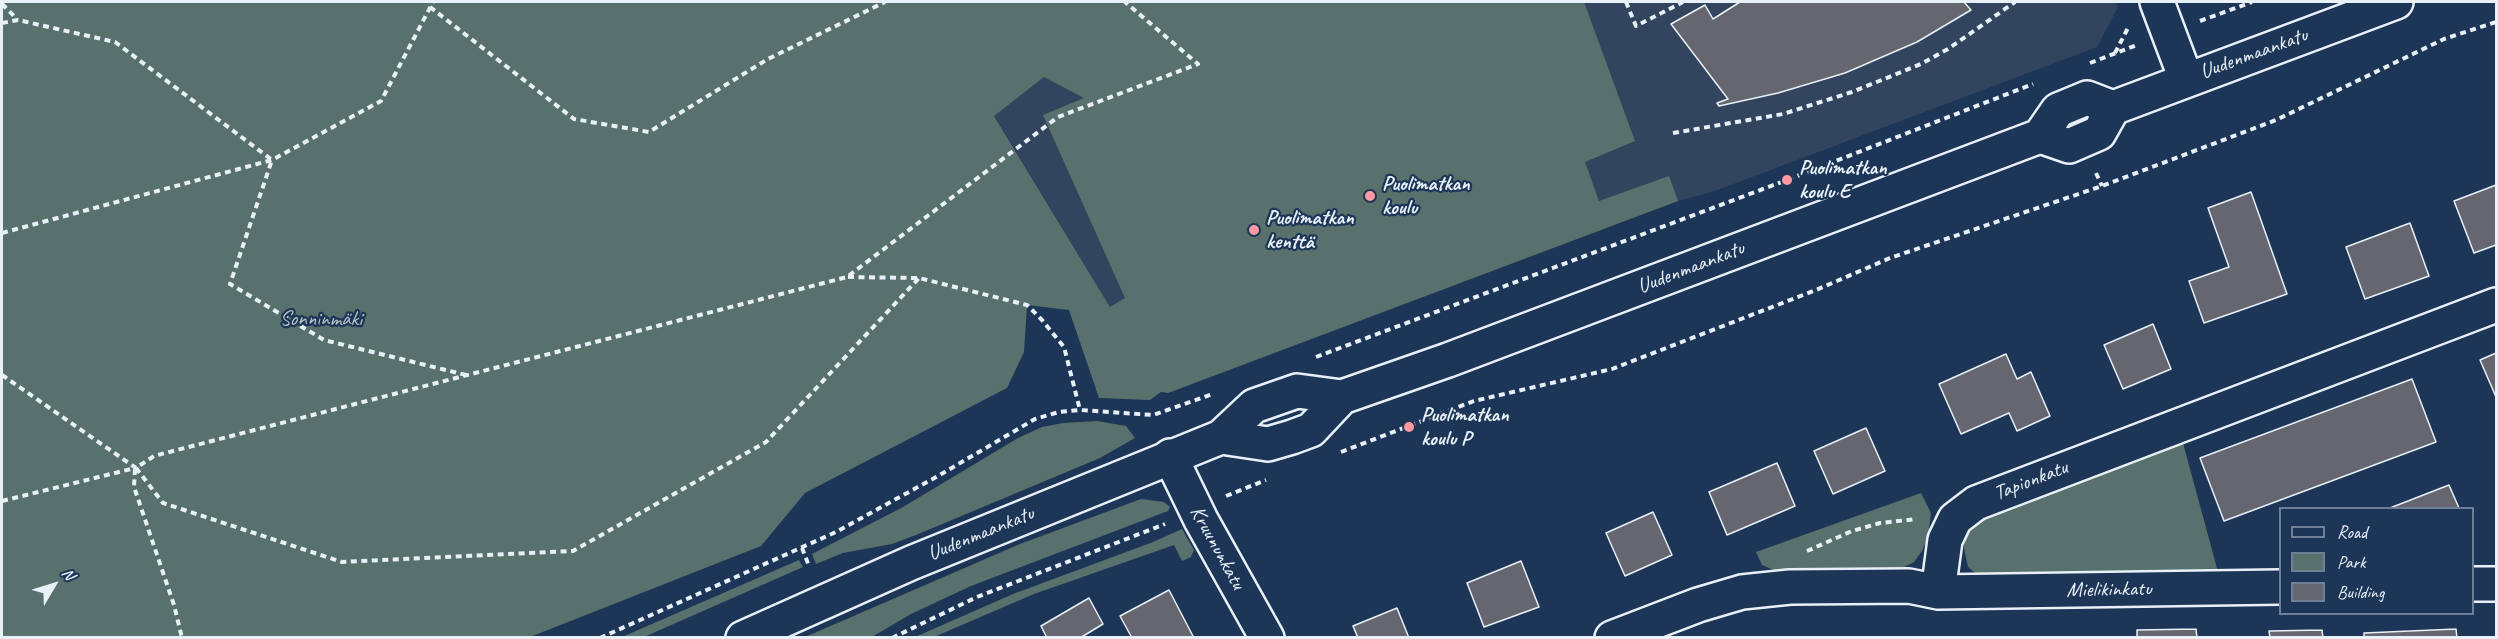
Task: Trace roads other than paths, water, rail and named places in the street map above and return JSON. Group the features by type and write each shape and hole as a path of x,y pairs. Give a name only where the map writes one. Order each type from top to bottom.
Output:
{"main road":[{"name":"Uudenmaankatu","path":"743,638 911,562 1221,437 1254,406 1297,391 1342,397 1460,355 2040,136 2058,110 2087,98 2113,108 2396,2"},
{"path":"2145,10 2168,33 2186,79"},
{"name":"Tapionkatu","path":"1938,592 1945,540 1957,518 1976,503 2496,305"},
{"name":"Kruununkatu","path":"1170,456 1195,509 1267,638"},
{"path":"2474,584 2496,584"},
{"path":"1612,638 1698,605 1742,592 1790,587 1909,586 1938,592"},
{"name":"Mielikinkatu","path":"1938,592 2279,587"}],"place":[{"name":"Puolimatkan koulu E","path":"1787,180"},
{"name":"Puolimatkan koulu","path":"1370,196"},
{"name":"Puolimatkan kenttä","path":"1254,230"},
{"name":"Puolimatkan koulu P","path":"1409,427"}],"park label":[{"name":"Sonninmäki","path":"321,319"}]}
